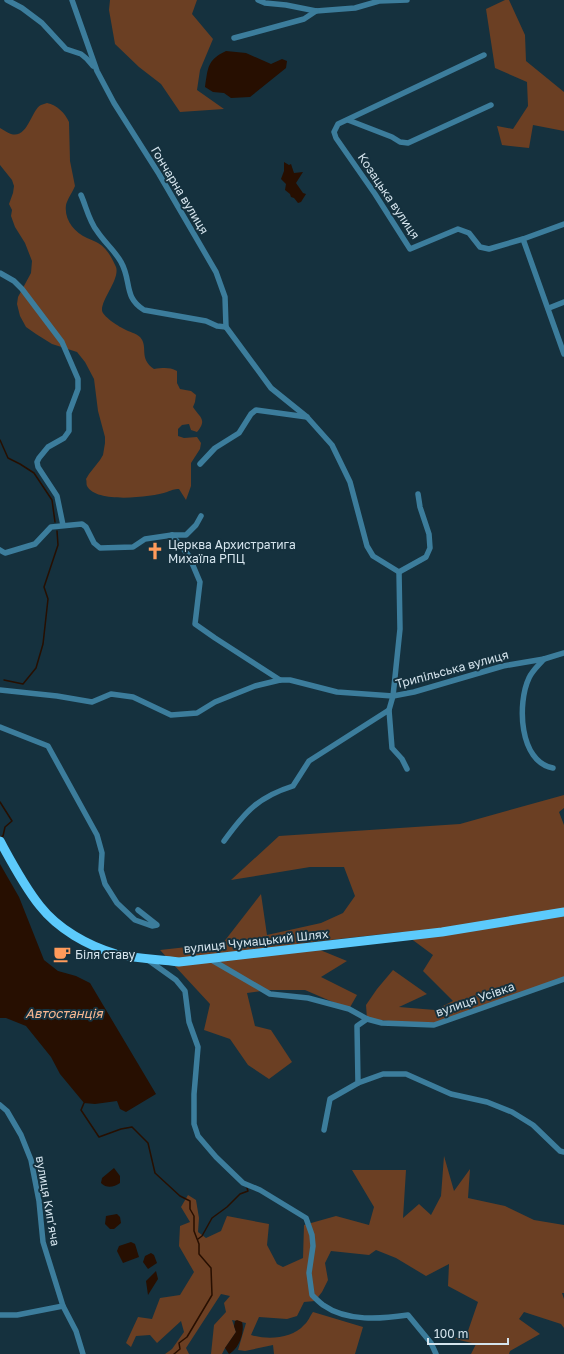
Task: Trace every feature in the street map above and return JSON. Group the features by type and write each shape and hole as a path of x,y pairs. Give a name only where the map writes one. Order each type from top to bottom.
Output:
{"main road":[{"name":"вулиця Чумацький Шлях","path":"0,841 20,877 40,907 58,924 78,938 96,947 117,954 145,958 179,962 442,932 564,912"}],"street":[{"name":"Гончарна вулиця","path":"7,0 22,8 42,23 66,50 81,54 88,59 97,71"},
{"name":"Гончарна вулиця","path":"72,0 97,71 114,103 159,174 216,272 225,297 226,327"},
{"path":"258,0 265,3 286,5 316,11 355,8 379,1 407,0"},
{"path":"234,38 304,19 316,11"},
{"path":"348,120 484,55"},
{"path":"348,120 392,137 400,142 408,143 491,105"},
{"name":"Козацька вулиця","path":"348,120 338,124 334,132 336,138 375,194 410,249 458,229 469,233 480,247 489,249 523,239 564,224"},
{"path":"81,194 96,230 121,262 124,268 131,298 138,306 144,310 206,321 217,326 226,327 271,388 307,417 332,445 350,482 367,546 373,556 399,572"},
{"path":"523,239 549,308 564,354"},
{"path":"0,273 14,281 22,289 62,342 78,379 78,389 69,413 69,431 64,438 48,447 37,462 38,468 57,496 63,525"},
{"path":"549,308 564,302"},
{"path":"200,464 215,448 239,433 251,414 256,410 307,417"},
{"path":"399,572 426,557 430,548 429,534 420,507 418,494"},
{"path":"0,550 5,553 34,544 51,527 82,524 86,527 94,544 100,548 133,547 145,539 172,535 186,535 196,525 201,516"},
{"path":"172,535 189,556 200,582 195,624 280,680"},
{"path":"399,572 400,629 393,696 389,710 392,748 402,759 407,769"},
{"name":"Трипільська вулиця","path":"0,690 57,696 92,702 111,694 133,697 171,715 197,713 215,702 255,686 280,680 290,680 337,692 393,696 414,692 503,666 544,659 564,653"},
{"path":"544,659 529,677 523,696 522,726 530,750 547,767 553,768"},
{"path":"224,841 240,819 255,804 279,791 293,786 309,761 389,710"},
{"path":"0,727 48,746 97,835 102,853 101,870 105,884 117,904 135,920 152,926 157,926 138,910"},
{"path":"145,958 176,980 185,991 189,1022 198,1047 194,1094 194,1124 198,1136 216,1157 243,1183 260,1190 306,1218 312,1235 313,1246 309,1273 312,1295 323,1305 339,1314 354,1318 408,1315 430,1343 436,1354"},
{"name":"вулиця Усівка","path":"210,958 270,994 308,998 349,1009 367,1019 382,1023 434,1025 564,979"},
{"path":"358,1083 357,1026 367,1019"},
{"path":"324,1130 330,1098 358,1083 383,1074 406,1074 451,1094 487,1102 512,1112 533,1125 560,1151 564,1152"},
{"name":"вулиця Кипʼяча","path":"0,1105 7,1111 21,1135 31,1160 39,1201 43,1242 63,1306 76,1331 82,1354"},
{"path":"0,1315 17,1315 63,1306"}],"shaded area":[{"path":"110,0 197,0 192,14 213,39 200,70 197,90 224,109 180,112 161,84 139,67 115,44 109,10"},
{"path":"505,0 509,0 525,35 526,61 564,92 564,131 533,125 529,148 502,145 497,126 513,129 528,106 527,82 495,68 486,9"},
{"path":"47,103 60,110 69,122 70,161 75,186 66,205 68,220 74,229 87,238 97,242 107,250 116,267 116,277 103,305 103,312 107,318 114,323 137,334 140,337 144,345 146,361 149,365 154,369 169,368 177,371 177,383 180,389 191,391 196,395 193,407 202,421 200,428 197,432 191,430 189,424 182,425 178,429 178,436 184,438 197,437 201,443 200,449 191,463 191,486 186,500 179,489 149,496 125,498 101,495 92,492 87,486 86,479 103,455 105,443 105,437 98,411 94,379 85,362 77,352 52,344 36,334 26,327 20,316 17,304 18,297 31,273 32,261 25,243 15,227 11,216 12,210 9,204 14,186 12,180 0,165 0,128 11,134 21,132 29,123 34,112 41,105"},
{"path":"564,795 564,808 559,812 564,825 564,979 434,1025 367,1019 366,1005 393,970 427,994 399,1007 435,1010 453,1001 423,971 433,955 402,932 303,943 347,961 321,977 357,995 349,1009 305,990 270,990 247,993 255,1026 271,1030 292,1062 269,1079 248,1065 230,1039 204,1030 210,1004 160,950 223,943 261,894 267,935 321,923 343,913 355,896 344,867 310,867 231,880 279,836 460,824"},
{"path":"444,1156 454,1191 470,1169 468,1198 505,1206 534,1220 564,1225 564,1293 562,1293 564,1299 564,1328 561,1324 524,1312 519,1319 540,1334 510,1351 509,1354 471,1354 476,1344 455,1339 468,1331 478,1302 448,1286 449,1264 426,1276 396,1258 376,1250 369,1255 331,1251 325,1263 328,1280 322,1292 315,1301 304,1302 297,1316 287,1319 259,1317 251,1335 264,1338 286,1336 299,1330 308,1321 313,1312 363,1327 355,1354 274,1354 273,1345 245,1351 238,1350 246,1323 232,1320 236,1332 222,1354 211,1354 214,1325 226,1312 224,1303 230,1296 221,1294 186,1348 189,1354 165,1354 172,1349 184,1332 181,1321 157,1343 150,1335 136,1336 131,1347 126,1343 138,1317 152,1319 160,1298 180,1295 194,1272 179,1246 180,1226 190,1222 181,1207 188,1195 196,1200 199,1218 198,1232 206,1238 221,1231 227,1216 269,1224 267,1245 277,1264 283,1267 303,1258 304,1225 336,1216 369,1225 374,1207 352,1170 406,1170 403,1218 419,1204 431,1215 441,1196"}],"water":[{"path":"226,51 246,53 271,64 282,59 287,61 286,68 250,97 231,98 224,93 213,92 205,87 208,70 212,61"},
{"path":"284,162 289,165 291,164 294,173 303,172 296,183 303,193 306,194 301,202 298,203 285,190 286,184 281,179 284,171"},
{"name":"Автостанція","path":"0,864 19,897 44,960 58,971 76,976 90,983 156,1094 126,1112 120,1109 117,1101 95,1104 84,1103 60,1074 51,1057 26,1026 6,1018 0,1018"},
{"path":"114,1168 120,1176 120,1183 110,1187 103,1185 101,1183 102,1178"},
{"path":"117,1214 120,1217 121,1223 114,1229 110,1229 105,1224 106,1216"},
{"path":"131,1242 135,1244 139,1257 123,1263 117,1251 119,1246"},
{"path":"151,1253 154,1255 157,1263 148,1269 143,1262 145,1256"},
{"path":"156,1271 158,1279 148,1295 146,1281"},
{"path":"237,1320 242,1322 243,1331 236,1348 229,1354 225,1348 236,1332 234,1326 235,1321"}],"waterway":[{"path":"0,440 8,458 34,473 52,500 55,522"},
{"path":"4,680 23,684 36,668 43,644 48,599 44,587 58,545 57,531"},
{"path":"0,802 12,821 5,827 3,836 0,837"},
{"path":"84,1103 81,1110 99,1137 121,1129 132,1127 148,1143 155,1173 180,1196 190,1201 190,1209 194,1216 194,1231 199,1244 199,1254 211,1268 212,1295 187,1337 179,1343 180,1349 174,1354"},
{"path":"198,1239 202,1236 212,1218 227,1207 240,1194 248,1191 247,1188"}],"place":[{"name":"Церква Архистратига Михаїла РПЦ","path":"155,551"},
{"name":"Біля ставу","path":"62,954"}]}
